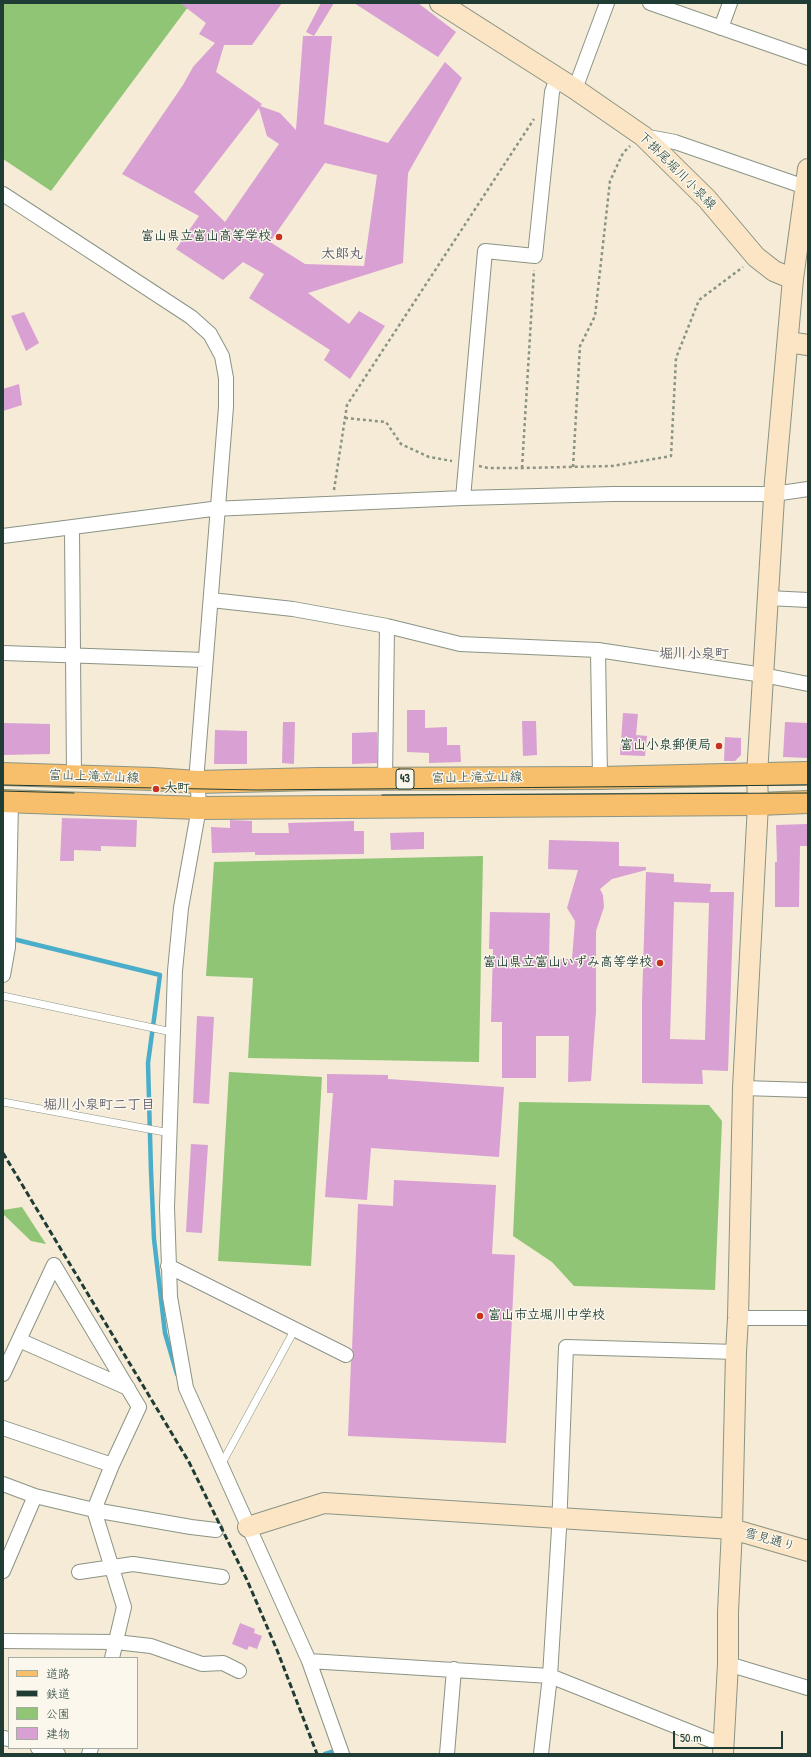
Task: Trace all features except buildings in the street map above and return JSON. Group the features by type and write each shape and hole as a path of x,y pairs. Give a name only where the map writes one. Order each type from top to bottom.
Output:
{"main road":[{"name":"富山上滝立山線","path":"3,774 198,782 316,779 385,780 600,778 808,773"},
{"name":"富山上滝立山線","path":"7,802 199,808 758,804 808,802"}],"street":[{"name":"下掛尾堀川小泉線","path":"440,3 574,89 643,136 707,199 756,257 774,271 793,279"},
{"path":"574,89 607,3"},
{"path":"650,3 808,58"},
{"path":"721,28 730,3"},
{"path":"463,498 484,251 535,256 552,92 557,78"},
{"path":"309,1661 550,1676 723,1750 728,1664 728,1612 732,1528 743,1088 758,804 757,775 774,494 793,279 807,181 675,142 643,136"},
{"path":"3,194 191,317 210,334 222,356 226,378 226,407 211,600 204,660 197,769 199,808 181,908 175,971 167,1207 170,1297 186,1388 221,1466 243,1528 309,1661 342,1754"},
{"path":"788,342 808,345"},
{"path":"3,536 218,510 463,498 613,494 774,494 808,489"},
{"path":"72,528 74,776"},
{"path":"768,598 808,600"},
{"path":"211,600 293,609 387,626 460,644 598,650 763,674 808,684"},
{"path":"385,780 387,626"},
{"path":"598,650 600,778"},
{"path":"3,653 204,660"},
{"path":"3,975 8,947 7,802"},
{"path":"743,1088 808,1090"},
{"path":"3,1374 54,1265 140,1407 112,1465 94,1510 113,1567 124,1607 112,1657"},
{"path":"168,1266 346,1355"},
{"path":"738,1318 808,1318"},
{"path":"19,1340 128,1388"},
{"path":"541,1754 550,1676 560,1517 566,1347 736,1352"},
{"path":"3,1428 112,1465"},
{"path":"3,1484 35,1496 94,1510 216,1530"},
{"path":"3,1571 35,1496"},
{"name":"雪見通り","path":"243,1528 324,1503 732,1528 808,1551"},
{"path":"79,1572 132,1564 222,1577"},
{"path":"3,1641 116,1642 151,1646 202,1664 223,1663 239,1671"},
{"path":"728,1664 808,1688"},
{"path":"447,1754 454,1669"},
{"path":"41,1749 58,1754"}],"lane":[{"path":"3,996 172,1032"},
{"path":"3,1102 170,1133"},
{"path":"221,1466 295,1329"}],"path":[{"path":"332,504 347,405 534,119"},
{"path":"573,467 580,346 595,316 610,181 623,153 643,136"},
{"path":"522,468 535,256"},
{"path":"345,418 386,422 401,444 429,457 488,468 612,466 671,456 676,358 699,300 756,257"}],"green space":[{"path":"3,3 191,3 51,191 3,159"},
{"path":"483,856 479,1062 248,1058 253,978 206,976 214,862"},
{"path":"229,1072 322,1077 311,1266 218,1261"},
{"path":"519,1102 709,1105 722,1121 715,1290 574,1286 552,1262 513,1236"},
{"path":"22,1207 46,1244 31,1241 3,1214 3,1210"}],"waterway":[{"path":"9,938 160,975 148,1063 151,1171 154,1239 165,1333 177,1374"},
{"path":"325,1754 335,1751"}],"tram line":[{"path":"3,785 256,790 808,785"},
{"path":"3,791 74,793"},
{"path":"382,795 808,793"}],"railway":[{"path":"3,1153 189,1462 247,1580 277,1650 317,1754"}],"place":[{"name":"富山県立富山高等学校","path":"279,237"},
{"name":"富山小泉郵便局","path":"719,746"},
{"name":"大町","path":"156,789"},
{"name":"富山県立富山いずみ高等学校","path":"660,963"},
{"name":"富山市立堀川中学校","path":"480,1316"}],"district":[{"name":"太郎丸","path":"342,254"},
{"name":"堀川小泉町","path":"694,654"},
{"name":"堀川小泉町二丁目","path":"99,1105"}]}
